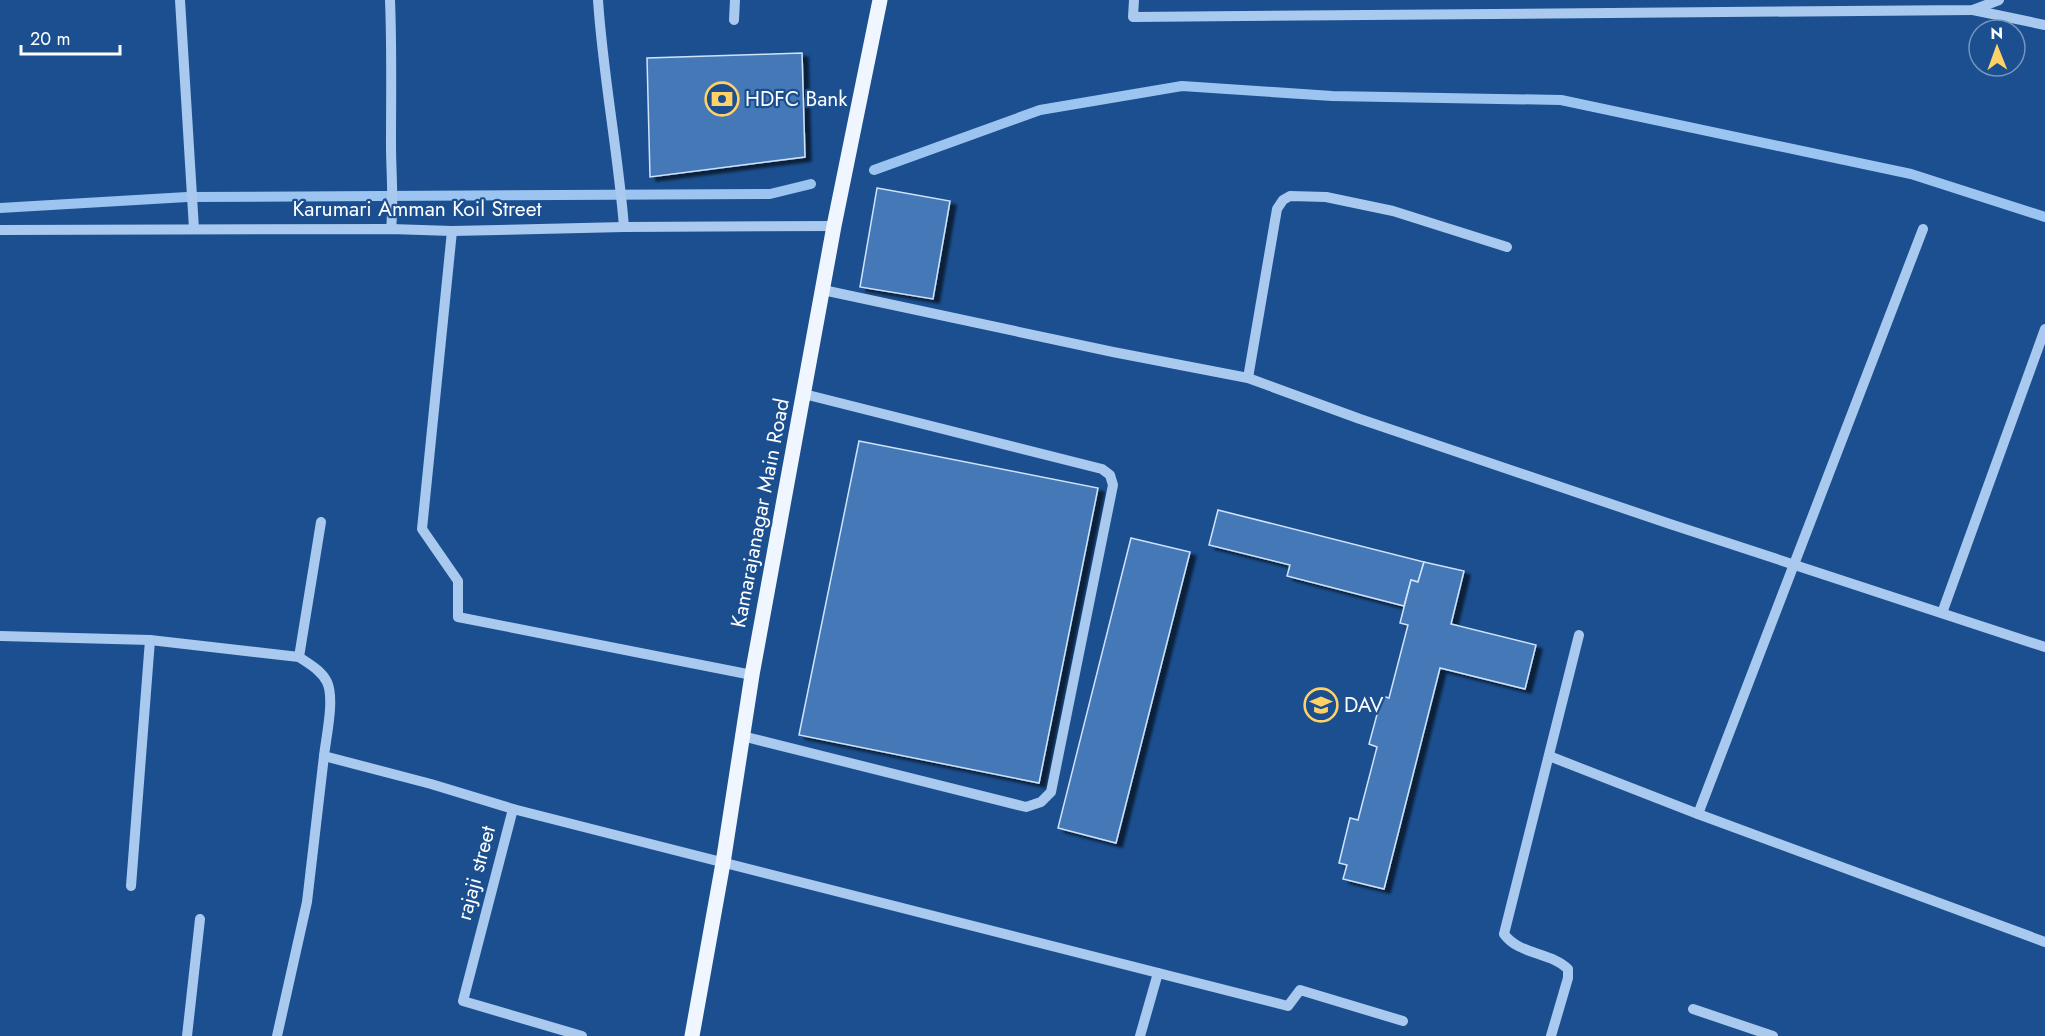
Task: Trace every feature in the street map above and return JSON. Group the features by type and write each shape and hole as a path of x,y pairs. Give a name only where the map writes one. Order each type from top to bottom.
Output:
{"main road":[{"name":"Kamarajanagar Main Road","path":"692,1036 723,863 752,675 834,226 880,0"}],"street":[{"path":"180,0 194,229"},
{"path":"390,0 393,206 391,229"},
{"path":"597,0 601,50 620,179 624,226"},
{"path":"734,20 735,0"},
{"path":"1134,0 1133,17 1974,10 2045,26"},
{"path":"1974,10 1999,0"},
{"path":"1248,378 1277,209 1290,196 1326,197 1393,211 1507,247"},
{"name":"Karumari Amman Koil Street","path":"0,230 391,229 452,231 624,226 834,226"},
{"path":"1698,814 1923,229"},
{"path":"452,231 422,529 458,581 458,617 752,675"},
{"path":"823,291 1248,378 1360,419 1795,566 2045,646"},
{"path":"1942,613 2045,329"},
{"path":"742,736 1026,807 1041,802 1051,792 1113,485 1110,475 1102,469 804,394"},
{"path":"299,657 321,522"},
{"path":"1551,1036 1568,978 1568,969 1562,963 1523,948 1504,934 1580,634"},
{"path":"0,636 150,640 299,657 317,669 327,683 330,700 306,902 277,1036"},
{"path":"131,886 150,640"},
{"path":"324,756 431,784 513,809"},
{"path":"1549,756 1698,814 2045,942"},
{"name":"rajaji street","path":"582,1036 463,1001 513,809 1288,1006 1300,990 1402,1021"},
{"path":"187,1036 200,919"},
{"path":"1140,1036 1158,973"},
{"path":"1693,1009 1773,1036"}],"building":[{"path":"802,53 805,157 650,177 647,58"},
{"path":"877,188 950,201 933,299 860,287"},
{"path":"859,441 1098,488 1039,783 799,735"},
{"path":"1218,510 1424,562 1418,582 1411,580 1404,606 1287,576 1290,565 1209,545"},
{"path":"1131,538 1190,552 1116,843 1058,828"},
{"path":"1424,562 1464,571 1451,624 1536,645 1525,689 1440,668 1384,889 1343,879 1347,865 1339,863 1350,818 1358,820 1377,747 1369,744 1382,696 1389,698 1408,625 1400,623 1411,580 1418,582"}],"waterway":[{"path":"874,170 1040,110 1182,86 1332,96 1561,100 1911,174 2045,217"},
{"path":"0,208 187,197 770,194 811,184"}],"place":[{"name":"HDFC Bank","path":"722,99"},
{"name":"DAV","path":"1321,705"}]}
